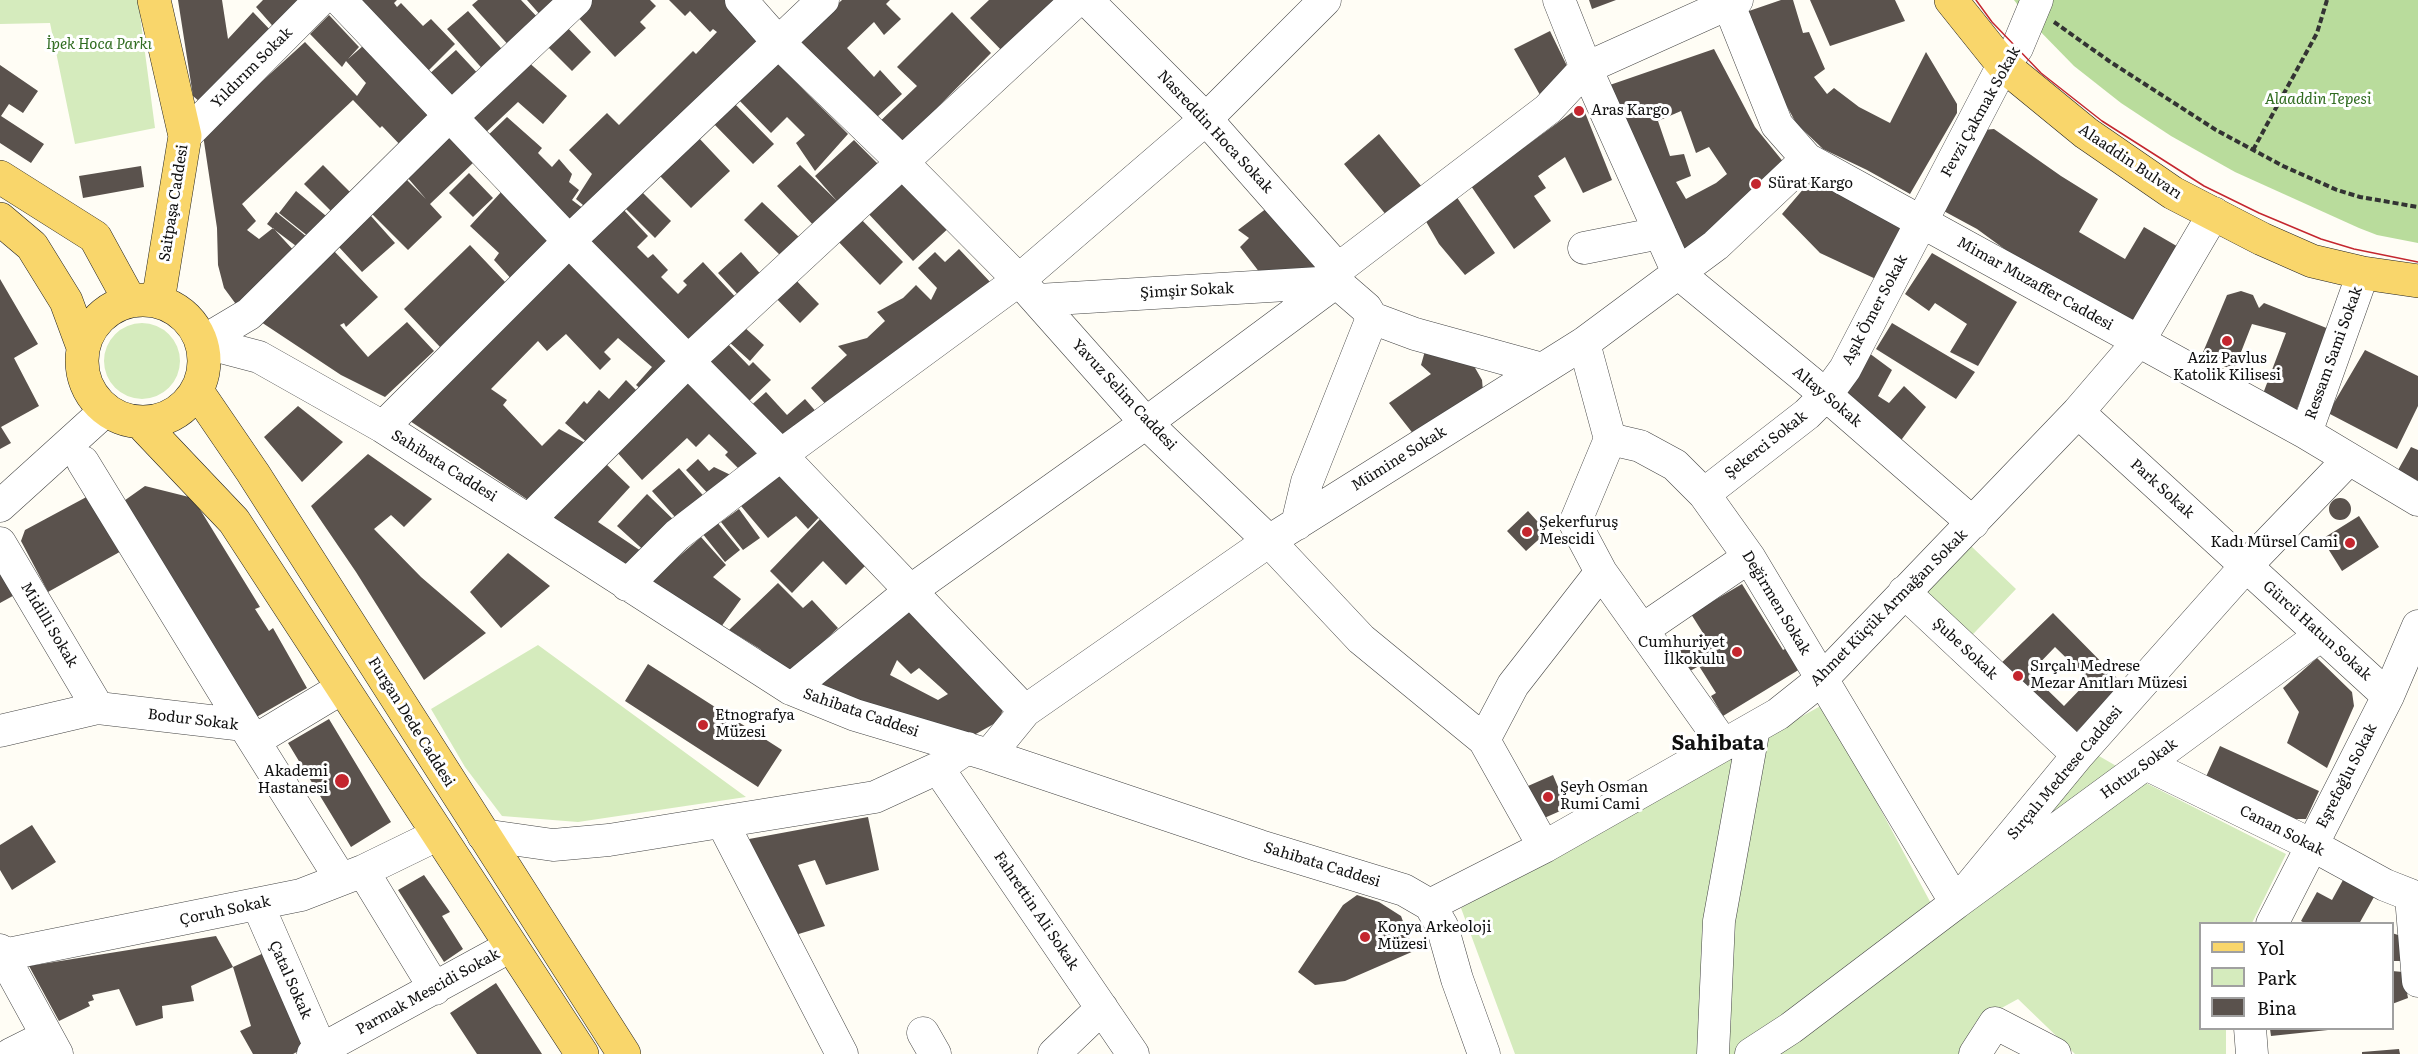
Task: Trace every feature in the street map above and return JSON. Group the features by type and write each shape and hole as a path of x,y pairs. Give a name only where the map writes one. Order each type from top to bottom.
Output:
{"main road":[{"name":"Saitpaşa Caddesi","path":"144,301 185,136 154,0"},
{"name":"Alaaddin Bulvarı","path":"1951,0 2003,65 2127,163 2173,193 2262,239 2312,261 2363,273 2418,281"},
{"path":"0,177 95,237 144,301"},
{"path":"0,219 32,246 66,301 83,347"},
{"path":"144,301 172,307 185,316 195,328 201,342 204,359 203,376 197,391 176,413 160,421 141,423 123,419 106,410 94,398 85,382 82,364 83,347 89,331 99,317 114,307 144,301"},
{"name":"Furgan Dede Caddesi","path":"197,391 253,473 624,1054"},
{"path":"141,423 234,521 582,1054"}],"street":[{"name":"Yıldırım Sokak","path":"185,136 320,0"},
{"path":"340,0 451,114 569,241 781,455 1025,711"},
{"path":"201,342 249,314 451,114 457,112 576,0"},
{"name":"Yavuz Selim Caddesi","path":"741,0 778,42 903,163 1028,290 1146,423 1269,540 1361,639 1484,740 1544,847"},
{"path":"383,427 569,241 823,0"},
{"path":"530,520 688,361 1077,0"},
{"name":"Nasreddin Hoca Sokak","path":"1087,0 1206,119 1372,318"},
{"path":"627,585 677,535 781,455 1028,290 1206,119 1325,0"},
{"path":"1559,0 1586,68 1678,273"},
{"path":"791,689 910,591 1146,423 1337,275 1548,109 1586,68 1731,1"},
{"name":"Mimar Muzaffer Caddesi","path":"1731,1 1777,125 1807,159 2306,433 2418,500"},
{"name":"Fevzi Çakmak Sokak","path":"1921,222 2003,65 2017,48 2036,1"},
{"name":"Mümine Sokak","path":"483,835 553,845 609,840 875,797 978,752 1025,711 1269,540 1297,525 1584,343 1716,245 1807,159"},
{"name":"Ahmet Küçük Armağan Sokak","path":"1430,905 1544,847 1754,728 1778,714 1822,679 2078,412 2139,341 2214,213"},
{"name":"Aşık Ömer Sokak","path":"1826,395 1845,369 1921,222"},
{"path":"1584,248 1660,233"},
{"name":"Altay Sokak","path":"1678,273 1826,395 1973,523"},
{"name":"Ressam Sami Sokak","path":"2306,433 2363,273"},
{"name":"Şimşir Sokak","path":"1028,290 1337,275"},
{"path":"1297,525 1307,482 1372,318 1415,334 1542,369"},
{"name":"Sahibata Caddesi","path":"201,342 259,357 383,427 791,689 855,715 978,752 1260,846 1404,890 1430,905"},
{"path":"1584,343 1610,439 1575,523 1601,572 1724,745"},
{"name":"Şekerci Sokak","path":"1704,494 1807,414 1826,395"},
{"path":"0,506 106,410"},
{"name":"Park Sokak","path":"2078,412 2246,566"},
{"name":"Değirmen Sokak","path":"1610,439 1640,446 1675,465 1704,494 1749,557 1956,903"},
{"name":"Sırçalı Medrese Caddesi","path":"1751,1054 1791,1028 1956,903 2078,755 2246,566 2349,459"},
{"path":"83,462 249,733 342,688"},
{"name":"Midilli Sokak","path":"0,543 98,708"},
{"path":"1642,630 1749,557"},
{"name":"Gürcü Hatun Sokak","path":"2246,566 2388,696"},
{"path":"1484,740 1513,685 1601,572"},
{"name":"Şube Sokak","path":"1904,592 2078,755"},
{"name":"Eşrefoğlu Sokak","path":"2273,922 2388,696 2418,626"},
{"name":"Hotuz Sokak","path":"1956,903 2321,635"},
{"name":"Bodur Sokak","path":"0,731 98,708 249,733 435,988"},
{"path":"1713,1054 1719,921 1754,728"},
{"name":"Canan Sokak","path":"2146,764 2312,845 2385,885 2415,897"},
{"name":"Fahrettin Ali Sokak","path":"938,768 1133,1054"},
{"path":"722,822 842,1054"},
{"name":"Çoruh Sokak","path":"1,952 301,895 437,835"},
{"path":"2415,897 2418,981"},
{"name":"Çatal Sokak","path":"258,905 319,1053"},
{"path":"1430,905 1442,926 1457,979 1484,1054"},
{"name":"Parmak Mescidi Sokak","path":"319,1053 511,946"},
{"path":"1,952 52,1045 11,1054"},
{"path":"1054,1054 1102,1008"},
{"path":"1975,1054 1995,1023 2055,1054"},
{"path":"2250,1030 2252,1054"}],"path":[{"path":"2253,150 2317,33 2327,0"},
{"path":"2036,1 2053,22 2109,61 2216,130 2253,150 2337,190 2383,203 2418,207"}],"green space":[{"name":"İpek Hoca Parkı","path":"0,0 138,0 155,128 75,144 50,23 0,24"},
{"name":"Alaaddin Tepesi","path":"2014,0 2418,0 2418,243 2377,235 2359,228 2235,172 2171,136 2121,103 2074,66 2031,22"},
{"path":"135,323 149,323 163,329 174,340 180,354 177,376 169,388 149,399 135,399 121,393 110,382 104,368 104,354 110,340 121,329"},
{"path":"1971,546 2016,589 1957,651 1912,608"},
{"path":"538,645 746,797 578,822 502,816 465,767 431,709"},
{"path":"1824,704 1934,909 2080,745 2144,782 2286,854 2252,922 2199,922 2199,1030 2226,1030 2226,1054 2075,1054 2018,999 1976,1022 1961,1054 1515,1054 1461,908"}],"building":[{"path":"178,0 222,0 228,39 253,12 275,35 200,102 193,96"},
{"path":"263,0 315,0 278,32 256,7"},
{"path":"349,0 397,0 394,3 397,7 401,3 423,26 431,19 455,44 423,76"},
{"path":"478,0 521,0 541,21 512,49 472,5"},
{"path":"527,0 562,0 542,17"},
{"path":"592,0 650,0 656,6 640,22 646,28 615,57 576,15"},
{"path":"669,0 735,0 765,42 725,83 718,78 682,112 590,211 576,199 592,174 569,150 607,113 619,125 693,51 696,54 717,32 713,29 710,32 690,11 685,16"},
{"path":"842,0 890,0 886,4 901,19 884,35 874,22 847,48 874,77 880,70 902,94 877,117 855,94 850,99 797,42"},
{"path":"989,0 1063,0 1006,55 970,18"},
{"path":"1589,0 1616,0 1592,9"},
{"path":"1781,0 1793,0 1803,33 1809,32 1825,69 1814,77 1827,94 1834,88 1859,107 1890,123 1926,52 1957,104 1957,113 1910,194 1823,149 1796,123 1779,92 1746,12"},
{"path":"1810,0 1895,0 1905,21 1830,46"},
{"path":"468,11 508,56 487,74 447,29"},
{"path":"952,12 991,53 937,108 944,115 900,157 873,128 917,86 897,67"},
{"path":"329,15 359,47 348,59 364,45 437,123 406,151 353,100 242,204 256,221 247,230 259,239 273,228 297,254 238,307 224,288 218,265 217,228 203,135 305,42 357,96 366,83 346,61 342,67 310,34"},
{"path":"564,24 591,52 572,71 544,43"},
{"path":"1550,31 1568,68 1544,102 1514,49"},
{"path":"1714,49 1755,127 1785,164 1688,257 1604,87","holes":["1681,111 1696,153 1709,147 1727,174 1716,183 1686,199 1676,182 1691,176 1684,154 1670,156 1658,121"]},
{"path":"456,50 483,79 453,107 426,77"},
{"path":"526,60 567,96 543,124 518,102 481,137 465,120"},
{"path":"775,61 848,134 815,171 796,143 805,135 787,117 771,133 736,97"},
{"path":"0,65 38,91 23,113 9,104 1,116 44,144 31,163 0,143"},
{"path":"733,102 774,144 753,164 712,122"},
{"path":"1582,105 1612,180 1583,193 1565,157 1538,176 1546,188 1534,196 1551,221 1514,249 1471,186"},
{"path":"507,117 542,148 538,153 552,167 559,159 572,174 569,182 579,190 572,200 584,209 569,231 482,141"},
{"path":"1994,129 2098,199 2079,232 2125,259 2144,227 2187,252 2141,331 2014,256 1977,229 1940,209 1983,130"},
{"path":"1379,134 1422,187 1387,216 1344,164"},
{"path":"448,136 474,162 430,204 442,217 408,250 370,212 405,178 426,199 407,177"},
{"path":"698,137 730,171 691,208 659,175"},
{"path":"854,140 884,170 815,227 777,186 800,165 837,201 815,176"},
{"path":"323,165 354,196 335,215 304,184"},
{"path":"141,166 144,187 83,198 79,176"},
{"path":"469,173 493,198 473,217 449,193"},
{"path":"903,173 952,225 913,261 864,209"},
{"path":"1811,180 1859,202 1906,229 1878,280 1820,253 1782,214"},
{"path":"638,188 671,221 655,238 622,205"},
{"path":"296,191 331,220 314,241 279,213"},
{"path":"502,191 553,240 514,282 494,260 499,253 470,226"},
{"path":"1456,196 1495,253 1465,275 1439,244 1424,218"},
{"path":"762,202 800,238 782,257 744,220"},
{"path":"622,208 648,236 637,247 648,258 653,254 668,270 661,277 678,294 687,285 683,281 703,262 741,303 688,353 583,246"},
{"path":"1267,208 1318,269 1260,273 1240,247 1249,238 1238,230"},
{"path":"276,212 312,241 304,252 267,224"},
{"path":"857,215 903,262 880,285 834,237"},
{"path":"371,216 395,243 362,272 338,246"},
{"path":"470,245 506,283 440,347 404,309"},
{"path":"959,249 993,285 829,408 811,388 847,355 838,346 867,338 885,321 877,312 903,298 916,285 931,300 937,288 918,268 935,252 945,262"},
{"path":"334,251 378,297 346,327 344,323 340,325 368,357 407,322 434,351 385,397 341,375 261,322"},
{"path":"741,252 765,279 743,300 718,273"},
{"path":"1932,253 2017,302 1978,366 1950,352 1967,324 1935,303 1929,311 1905,294"},
{"path":"568,259 673,364 647,394 636,385 652,367 618,338 604,352 611,359 600,370 566,334 547,351 538,341 491,389 507,400 503,405 542,446 559,429 591,446 531,502 404,417"},
{"path":"791,275 819,304 800,323 772,294"},
{"path":"0,279 38,344 14,358 39,406 1,427 11,443 0,449"},
{"path":"2241,291 2253,295 2259,308 2264,303 2329,329 2293,419 2261,399 2286,333 2252,324 2234,370 2201,357 2227,295"},
{"path":"1892,323 1975,372 1956,399 1876,349"},
{"path":"743,326 764,345 750,361 729,342"},
{"path":"725,341 749,366 753,362 771,380 746,404 704,361"},
{"path":"2365,350 2418,376 2418,406 2397,449 2328,413"},
{"path":"1425,351 1474,366 1482,380 1483,391 1418,440 1389,403 1431,374 1421,365"},
{"path":"1869,353 1892,370 1878,396 1889,403 1904,386 1926,407 1899,443 1848,397 1848,387"},
{"path":"626,380 642,396 591,446 565,423 584,401 587,404 599,390 609,399"},
{"path":"688,383 743,437 760,458 744,474 725,455 728,452 709,434 696,447 687,438 642,480 616,451"},
{"path":"766,392 787,415 805,399 819,415 781,450 746,410"},
{"path":"298,406 343,442 302,482 264,437"},
{"path":"2411,447 2418,450 2418,481 2398,470"},
{"path":"368,454 432,499 404,527 391,515 374,529 421,577 486,633 424,680 311,506"},
{"path":"698,459 709,471 714,467 737,478 714,500 686,470"},
{"path":"604,462 630,487 598,522 644,553 627,566 547,514"},
{"path":"679,468 708,501 682,525 652,491"},
{"path":"780,473 824,512 808,529 796,516 768,538 741,506"},
{"path":"145,486 193,498 260,607 255,609 269,631 273,628 307,688 253,719 121,503"},
{"path":"92,494 125,549 48,592 21,541 25,530"},
{"path":"647,494 678,524 649,555 617,526"},
{"path":"2340,498 2348,501 2351,509 2348,517 2340,520 2332,517 2329,509 2332,501"},
{"path":"739,509 760,538 743,550 721,522"},
{"name":"Şekerfuruş Mescidi","path":"1528,511 1547,532 1526,551 1507,531"},
{"path":"823,516 872,559 846,585 823,561 792,593 770,571"},
{"name":"Kadı Mürsel Cami","path":"2359,516 2379,547 2342,571 2322,539"},
{"path":"717,522 740,550 725,562 702,533"},
{"path":"701,537 726,565 713,577 741,599 721,627 651,581"},
{"path":"508,553 550,586 501,628 470,592"},
{"path":"0,555 20,592 0,603"},
{"path":"778,583 803,608 812,600 838,628 786,677 760,649 729,630"},
{"name":"Cumhuriyet İlkokulu","path":"1742,584 1783,650 1792,645 1805,666 1723,716 1711,696 1716,693 1699,666 1690,671 1676,649 1703,633 1691,614"},
{"path":"912,610 1004,706 999,721 967,739 939,732 819,684 873,637","holes":["897,660 911,674 919,668 948,694 938,700 890,675"]},
{"name":"Sırçalı Medrese Mezar Anıtları Müzesi","path":"2053,613 2124,685 2066,742 1995,669","holes":["2055,647 2089,680 2064,706 2030,673"]},
{"path":"2317,658 2352,692 2354,706 2327,768 2287,743 2299,712 2283,688"},
{"name":"Etnografya Müzesi","path":"648,664 782,750 758,787 625,701"},
{"path":"329,719 391,822 351,847 288,743"},
{"path":"2220,746 2319,791 2306,819 2289,819 2204,781"},
{"name":"Şeyh Osman Rumi Cami","path":"1553,775 1567,808 1542,819 1528,786"},
{"path":"868,817 879,870 826,885 815,860 798,865 825,926 792,936 749,839"},
{"path":"32,825 56,862 12,890 0,870 0,845"},
{"path":"424,875 450,912 442,916 463,949 444,962 398,890"},
{"path":"2343,880 2374,897 2360,922 2301,921 2317,892 2332,900"},
{"name":"Konya Arkeoloji Müzesi","path":"1357,895 1379,902 1401,916 1414,951 1345,981 1315,985 1298,972 1343,905"},
{"path":"2394,934 2401,936 2405,961 2394,961"},
{"path":"216,936 233,967 191,986 194,1001 162,1006 163,1018 136,1026 119,989 92,995 94,1000 88,1002 90,1006 59,1021 29,966"},
{"path":"266,952 310,1045 293,1054 253,1054 240,1031 251,1026 233,967"},
{"path":"2394,971 2403,972 2408,998 2394,1003"},
{"path":"496,983 542,1054 477,1054 450,1013"},
{"path":"2270,1030 2328,1030 2271,1036"},
{"path":"2399,1049 2400,1054 2362,1054 2362,1052"}],"tram line":[{"path":"1976,0 1992,22 2041,73 2102,121 2204,186 2259,213 2321,239 2354,249 2418,262"}],"place":[{"name":"Aras Kargo","path":"1579,111"},
{"name":"Sürat Kargo","path":"1756,184"},
{"name":"Aziz Pavlus Katolik Kilisesi","path":"2227,341"},
{"name":"Şekerfuruş Mescidi","path":"1527,532"},
{"name":"Kadı Mürsel Cami","path":"2350,543"},
{"name":"Cumhuriyet İlkokulu","path":"1737,652"},
{"name":"Sırçalı Medrese Mezar Anıtları Müzesi","path":"2018,676"},
{"name":"Etnografya Müzesi","path":"703,725"},
{"name":"Akademi Hastanesi","path":"342,781"},
{"name":"Şeyh Osman Rumi Cami","path":"1548,797"},
{"name":"Konya Arkeoloji Müzesi","path":"1365,937"}],"district":[{"name":"Sahibata","path":"1718,744"}]}
